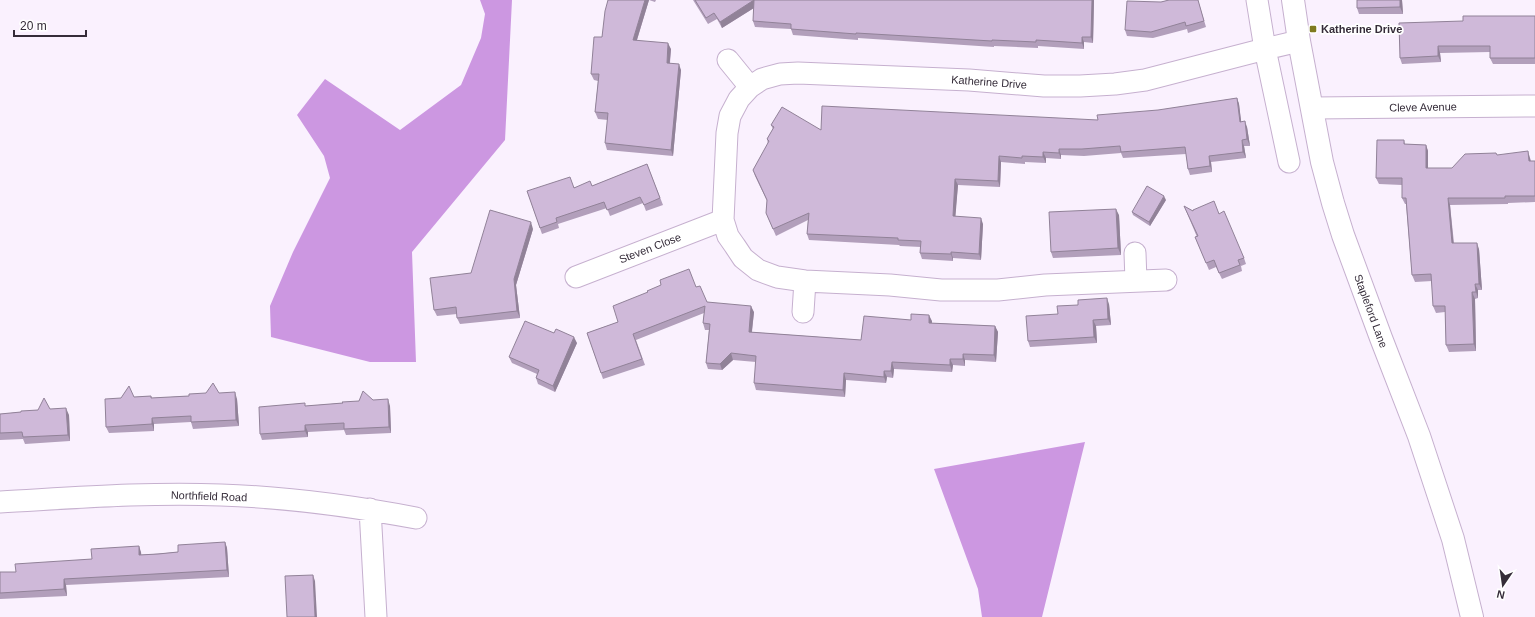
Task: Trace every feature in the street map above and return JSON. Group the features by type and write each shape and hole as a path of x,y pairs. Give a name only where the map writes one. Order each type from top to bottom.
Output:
{"main road":[{"name":"Stapleford Lane","path":"1293,0 1299,41 1322,162 1339,222 1381,338 1419,436 1453,539 1472,617"}],"street":[{"path":"1257,0 1265,49 1288,162"},
{"name":"Katherine Drive","path":"1166,280 1045,285 998,290 941,290 890,285 804,281 777,277 758,270 743,258 728,236 723,220 727,133 730,116 739,99 750,87 762,79 780,74 798,73 969,80 1044,86 1116,84 1145,80 1299,41"},
{"path":"728,60 750,87"},
{"name":"Cleve Avenue","path":"1312,108 1535,106"},
{"name":"Steven Close","path":"576,277 723,220"},
{"path":"1135,253 1136,282"},
{"path":"803,312 804,281"},
{"name":"Northfield Road","path":"0,502 124,495 221,495 370,509 416,518"},
{"path":"370,509 376,617"}],"shaded area":[{"path":"480,0 512,0 505,140 412,252 416,362 370,362 271,337 270,306 293,252 330,178 324,156 297,115 325,79 400,130 461,85 481,38 485,14"},
{"path":"1085,442 1042,617 982,617 978,589 934,469"}],"building":[{"path":"608,0 645,0 633,40 668,43 667,63 679,64 671,150 605,143 608,113 595,112 599,74 591,74 594,37 602,37 605,11"},
{"path":"695,0 754,0 720,22 714,13 706,18"},
{"path":"754,0 1092,0 1091,37 1082,37 1082,43 1036,40 1036,42 992,41 791,29 791,24 753,21"},
{"path":"1169,0 1198,0 1204,21 1186,26 1185,22 1151,32 1125,30 1127,1 1161,2"},
{"path":"1357,0 1400,0 1400,7 1357,8"},
{"path":"1463,16 1535,16 1535,58 1490,58 1490,46 1438,46 1438,56 1400,58 1399,23 1463,21"},
{"path":"1237,98 1240,122 1245,121 1247,139 1242,140 1243,152 1209,156 1210,166 1188,169 1185,147 1121,152 1120,146 1059,149 1059,153 1043,152 1043,157 1022,156 1022,158 999,156 998,181 955,179 953,216 981,218 979,254 951,252 951,254 920,253 921,241 898,240 898,238 807,234 809,213 773,229 766,213 767,200 753,170 769,141 767,139 774,127 771,125 782,107 821,130 822,106 1098,120 1097,115 1158,110"},
{"path":"1377,140 1404,140 1404,144 1426,145 1426,168 1452,168 1465,154 1496,153 1497,155 1528,151 1529,161 1535,161 1535,196 1505,196 1505,198 1448,198 1452,243 1477,243 1479,284 1475,284 1476,292 1472,292 1474,344 1446,345 1445,306 1433,306 1431,274 1412,275 1406,198 1402,198 1402,178 1376,178"},
{"path":"647,164 660,198 644,205 640,197 607,210 604,202 556,218 557,222 540,228 527,191 570,177 574,188 590,181 592,186"},
{"path":"1147,186 1164,196 1149,222 1132,212"},
{"path":"1214,201 1219,214 1224,211 1244,258 1238,260 1240,265 1219,273 1214,260 1206,263 1195,237 1198,236 1184,206 1193,211"},
{"path":"1116,209 1118,248 1051,252 1049,212"},
{"path":"490,210 531,222 514,279 517,311 457,318 456,307 434,310 430,278 471,273"},
{"path":"689,269 696,287 700,286 707,302 751,306 749,332 861,340 864,316 911,320 911,314 929,315 929,323 995,326 994,355 963,354 963,359 950,359 950,365 892,362 891,371 884,371 884,377 844,373 843,390 754,383 756,356 731,353 720,364 706,363 710,324 703,323 705,306 633,334 642,359 601,373 587,333 618,322 613,306 648,292 647,291 661,285 660,280"},
{"path":"1107,298 1108,319 1093,320 1094,337 1028,341 1026,316 1058,314 1057,306 1078,305 1078,300"},
{"path":"525,321 554,333 556,329 574,337 553,386 536,378 539,370 509,357"},
{"path":"213,383 219,393 235,392 236,420 191,422 191,416 152,418 152,424 106,427 105,399 121,398 129,386 134,397 151,396 151,398 189,396 189,394 206,393"},
{"path":"363,391 373,400 388,399 389,427 344,429 344,423 305,425 305,431 260,434 259,407 305,403 305,406 359,401"},
{"path":"44,398 50,409 66,408 68,435 23,437 22,432 0,433 0,414 38,410"},
{"path":"225,542 227,570 64,579 64,589 0,593 0,572 16,572 15,564 92,559 91,549 139,546 139,555 178,552 178,545"},
{"path":"313,575 315,617 287,617 285,576"}],"place":[{"name":"Katherine Drive","path":"1313,29"}]}
